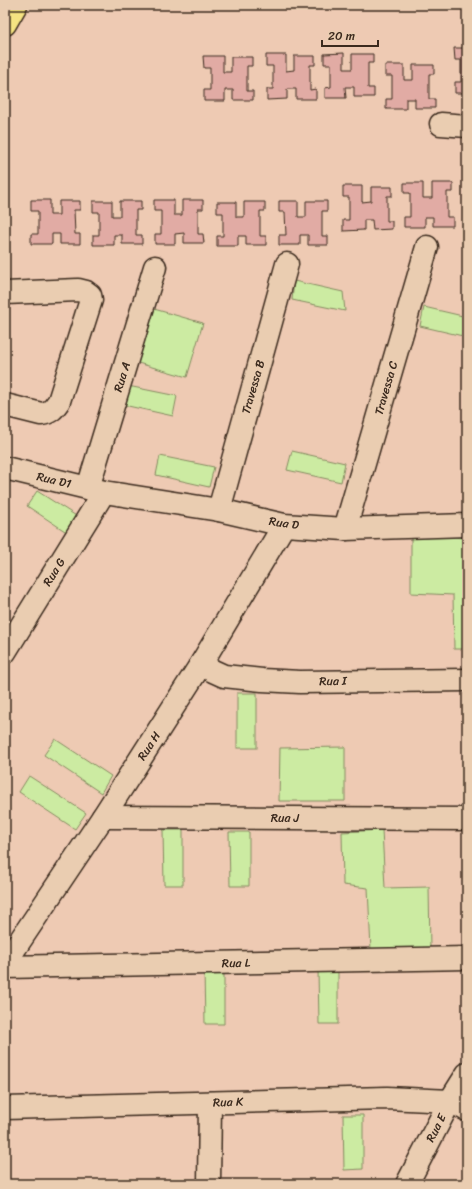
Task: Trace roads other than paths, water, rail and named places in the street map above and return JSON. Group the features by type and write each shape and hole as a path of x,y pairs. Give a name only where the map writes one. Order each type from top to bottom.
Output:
{"main road":[{"path":"5,24 16,5"}],"street":[{"path":"441,124 467,126"},
{"name":"Travessa C","path":"345,529 427,247"},
{"name":"Travessa B","path":"219,510 287,264"},
{"name":"Rua A","path":"96,490 155,267"},
{"path":"5,293 78,290 86,292 90,295 91,300 59,401 53,409 48,413 42,414 5,405"},
{"name":"Rua D1","path":"5,468 96,490"},
{"name":"Rua D","path":"96,490 219,510 284,525 345,529 467,525"},
{"name":"Rua G","path":"5,652 96,490"},
{"name":"Rua H","path":"5,963 103,817 201,664 284,525"},
{"name":"Rua I","path":"201,664 224,676 262,680 300,682 467,680"},
{"name":"Rua J","path":"103,817 467,819"},
{"name":"Rua L","path":"5,967 467,958"},
{"name":"Rua E","path":"407,1184 459,1106 467,1074"},
{"name":"Rua K","path":"5,1108 380,1098 459,1106"},
{"path":"209,1184 210,1103"}]}
